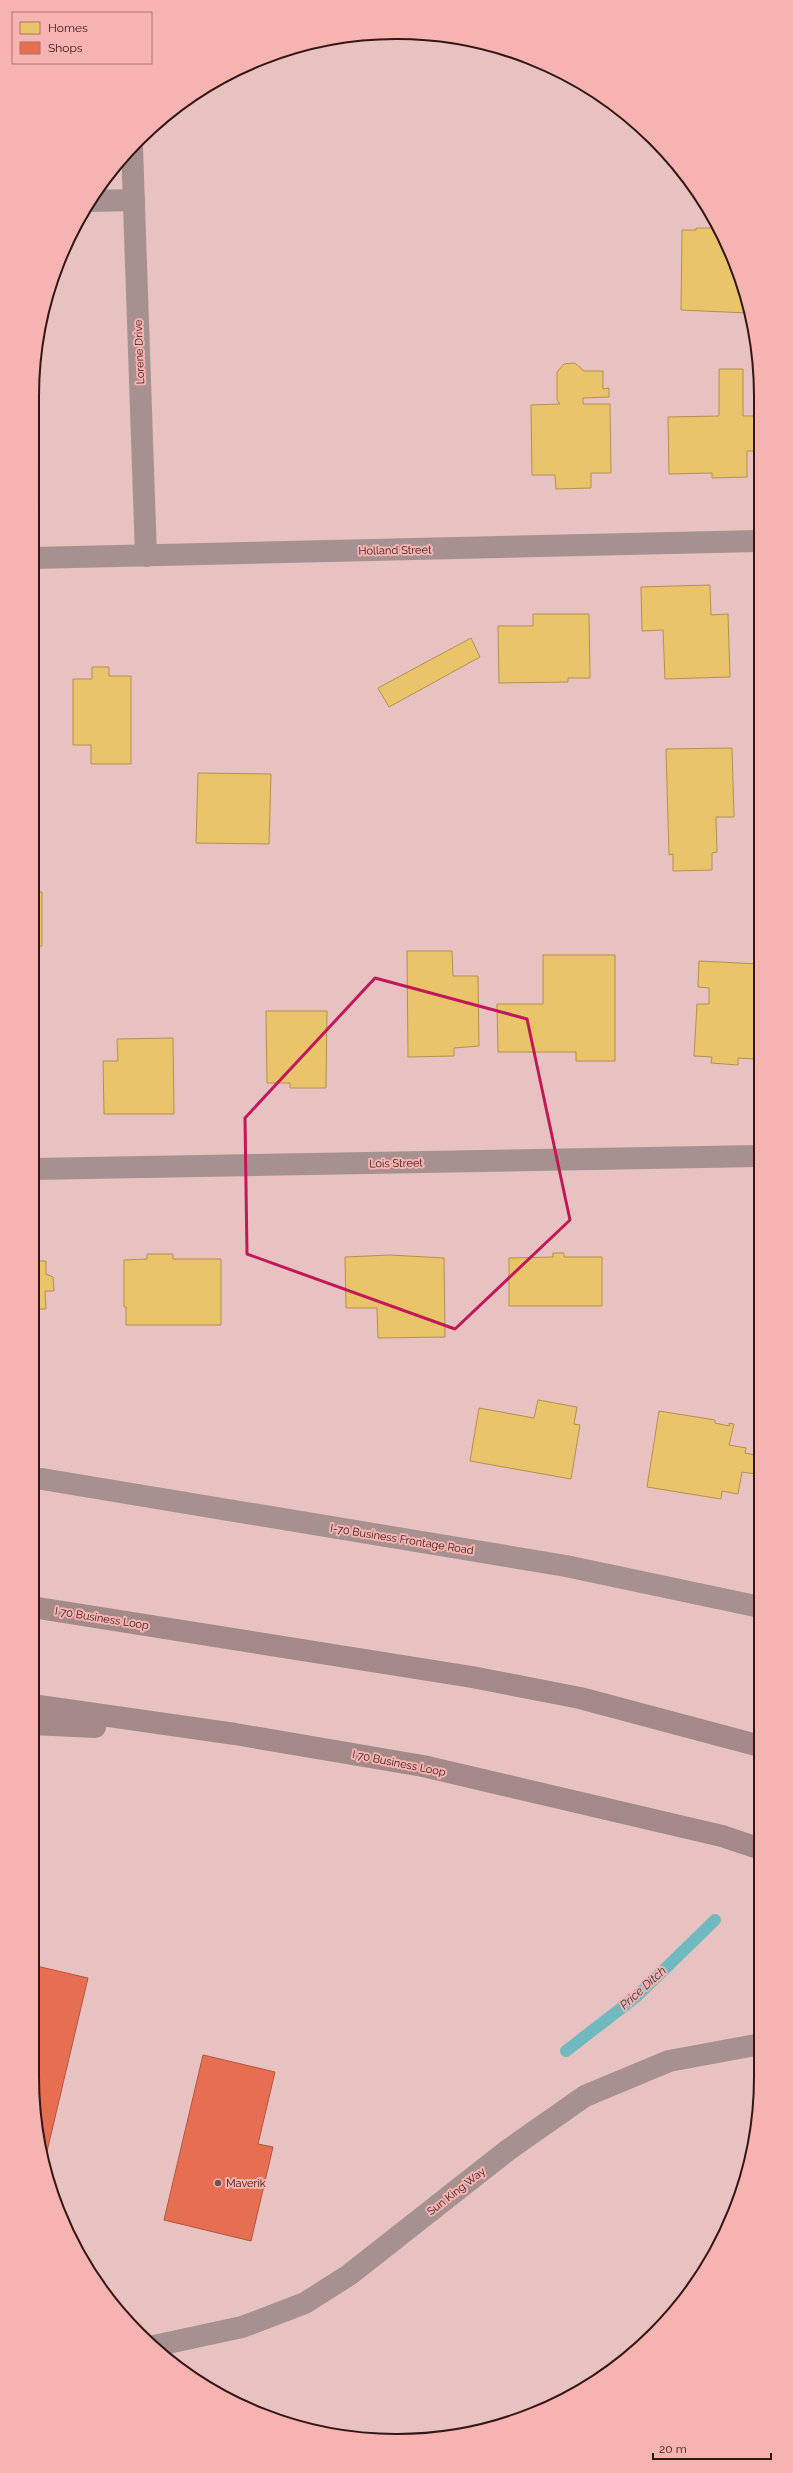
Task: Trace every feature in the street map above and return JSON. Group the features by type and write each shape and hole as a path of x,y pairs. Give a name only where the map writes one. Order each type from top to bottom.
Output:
{"main road":[{"name":"I 70 Business Loop","path":"39,1608 472,1677 580,1698 754,1744"},
{"name":"I 70 Business Loop","path":"39,1706 235,1734 423,1766 722,1836 754,1847"},
{"path":"39,1724 235,1734"}],"street":[{"name":"Lorene Drive","path":"132,156 146,556"},
{"path":"97,201 134,200"},
{"name":"Holland Street","path":"39,558 754,541"},
{"name":"Lois Street","path":"39,1169 754,1156"},
{"name":"I-70 Business Frontage Road","path":"42,1479 566,1566 754,1606"},
{"name":"Sun King Way","path":"161,2345 242,2327 305,2302 349,2275 508,2150 585,2096 669,2061 754,2045"}],"highlighted area":[{"path":"375,978 527,1019 570,1220 455,1329 247,1254 245,1118"}],"building: Homes":[{"path":"696,228 712,228 727,260 744,313 681,310 682,230 696,230"},
{"path":"575,363 584,371 603,371 603,389 609,388 609,397 583,398 583,404 610,404 611,473 591,473 591,488 556,489 555,475 532,475 531,405 560,404 557,400 557,372 564,364"},
{"path":"719,369 743,369 743,416 754,416 754,451 747,451 747,477 712,478 712,473 669,474 668,417 719,416"},
{"path":"710,585 711,615 728,614 730,677 665,679 663,630 642,631 641,587"},
{"path":"533,614 589,614 590,678 568,678 568,682 499,683 498,626 533,626"},
{"path":"471,638 480,657 389,707 378,688"},
{"path":"92,667 109,667 109,676 131,676 131,764 91,764 91,745 73,745 73,679 92,679"},
{"path":"732,748 734,817 716,817 717,852 712,853 712,870 673,871 673,854 669,855 666,749"},
{"path":"198,773 271,774 269,844 196,843"},
{"path":"39,892 42,892 42,946 39,946"},
{"path":"407,951 452,951 453,976 478,976 479,1046 454,1048 454,1056 408,1057"},
{"path":"543,955 615,955 615,1061 576,1061 576,1052 498,1052 497,1004 543,1004"},
{"path":"699,961 754,964 754,1059 738,1058 738,1065 711,1063 712,1057 694,1056 697,1004 709,1004 709,988 698,987"},
{"path":"266,1011 327,1011 326,1088 290,1088 290,1083 267,1083"},
{"path":"173,1038 174,1114 104,1114 103,1061 118,1061 117,1039"},
{"path":"553,1253 564,1253 564,1257 602,1257 602,1306 509,1306 509,1258 553,1257"},
{"path":"147,1254 173,1254 173,1259 221,1259 221,1325 126,1325 126,1307 124,1307 124,1260 147,1259"},
{"path":"390,1255 444,1258 445,1337 378,1338 377,1308 346,1308 345,1257"},
{"path":"39,1261 46,1261 46,1274 53,1277 54,1291 45,1291 46,1309 39,1309"},
{"path":"538,1400 577,1407 574,1424 580,1425 571,1479 470,1461 479,1408 534,1418"},
{"path":"659,1411 715,1420 715,1423 729,1426 729,1423 734,1424 729,1445 746,1448 745,1453 754,1455 754,1474 742,1472 738,1494 722,1491 721,1499 647,1487"}],"building: Shops":[{"path":"39,1967 88,1978 47,2151 40,2100"},
{"name":"Maverik","path":"203,2055 275,2072 258,2144 273,2147 251,2241 164,2220"}],"waterway":[{"name":"Price Ditch","path":"566,2051 637,1996 715,1920"}],"place":[{"name":"Maverik","path":"218,2183"}]}
